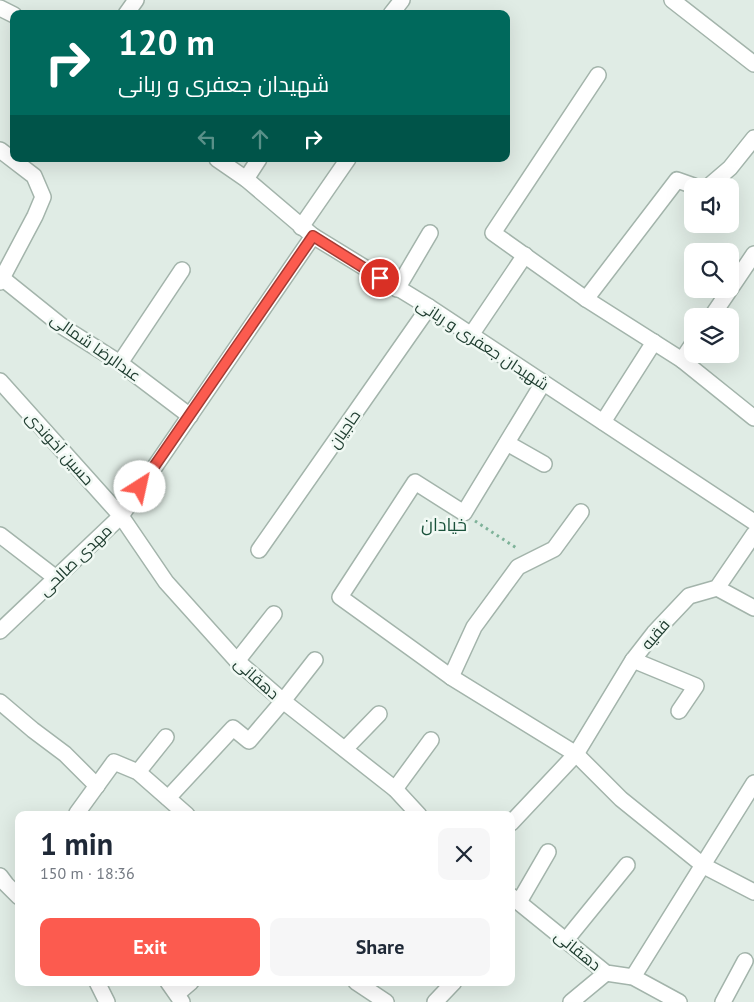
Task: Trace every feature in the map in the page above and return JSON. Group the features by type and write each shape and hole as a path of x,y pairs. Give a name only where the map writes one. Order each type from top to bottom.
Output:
{"street":[{"path":"672,0 754,64"},
{"path":"598,76 493,233 586,298 682,360 754,418"},
{"path":"718,178 730,168 754,138"},
{"name":"شهیدان جعفری و ربانی","path":"221,162 246,179 307,232 472,335 754,522"},
{"path":"246,179 258,162"},
{"name":"مهدی صالحی","path":"0,631 121,516 190,416 307,232 346,162"},
{"path":"1,280 43,197 34,176 34,165"},
{"path":"586,298 676,180 684,183"},
{"path":"397,289 430,233"},
{"path":"717,308 754,254"},
{"path":"472,335 525,255"},
{"path":"120,363 182,270"},
{"name":"عبدالرضا شمالی","path":"1,280 63,326 120,363 190,416"},
{"name":"حاجیان","path":"259,550 429,308"},
{"path":"603,422 654,342"},
{"name":"حسین آخوندی","path":"0,381 121,516"},
{"path":"543,383 464,513 415,482 340,597 451,677 576,754 621,799 704,866 754,892"},
{"path":"507,443 544,464"},
{"path":"451,677 474,627 518,567 554,549 581,512"},
{"name":"دهقانی","path":"121,516 166,582 237,661 283,701 395,789 415,811"},
{"path":"754,534 717,588 754,608"},
{"path":"0,535 56,578"},
{"name":"فقیه","path":"515,819 576,754 633,660 654,633 689,596 717,588"},
{"path":"237,661 274,614"},
{"path":"168,798 233,728 249,741 315,660"},
{"path":"633,660 696,686 679,711"},
{"path":"0,702 65,754 97,786"},
{"path":"345,750 379,714"},
{"path":"138,772 166,737"},
{"path":"395,789 432,740"},
{"path":"78,811 114,762 138,772 183,811"},
{"path":"633,977 704,866 754,783"},
{"path":"515,899 548,852"},
{"path":"566,940 627,865"},
{"path":"0,876 15,893"},
{"name":"دهقانی","path":"515,899 606,973 633,977 679,1002"},
{"path":"723,1002 745,960"},
{"path":"571,1002 606,973"},
{"path":"99,986 107,1002"},
{"path":"361,986 386,1002"},
{"path":"435,1002 450,986"}],"path":[{"path":"464,513 533,559"}],"district":[{"name":"خیادان","path":"444,525"}],"route":[{"path":"140,487 313,236 380,278"}]}
